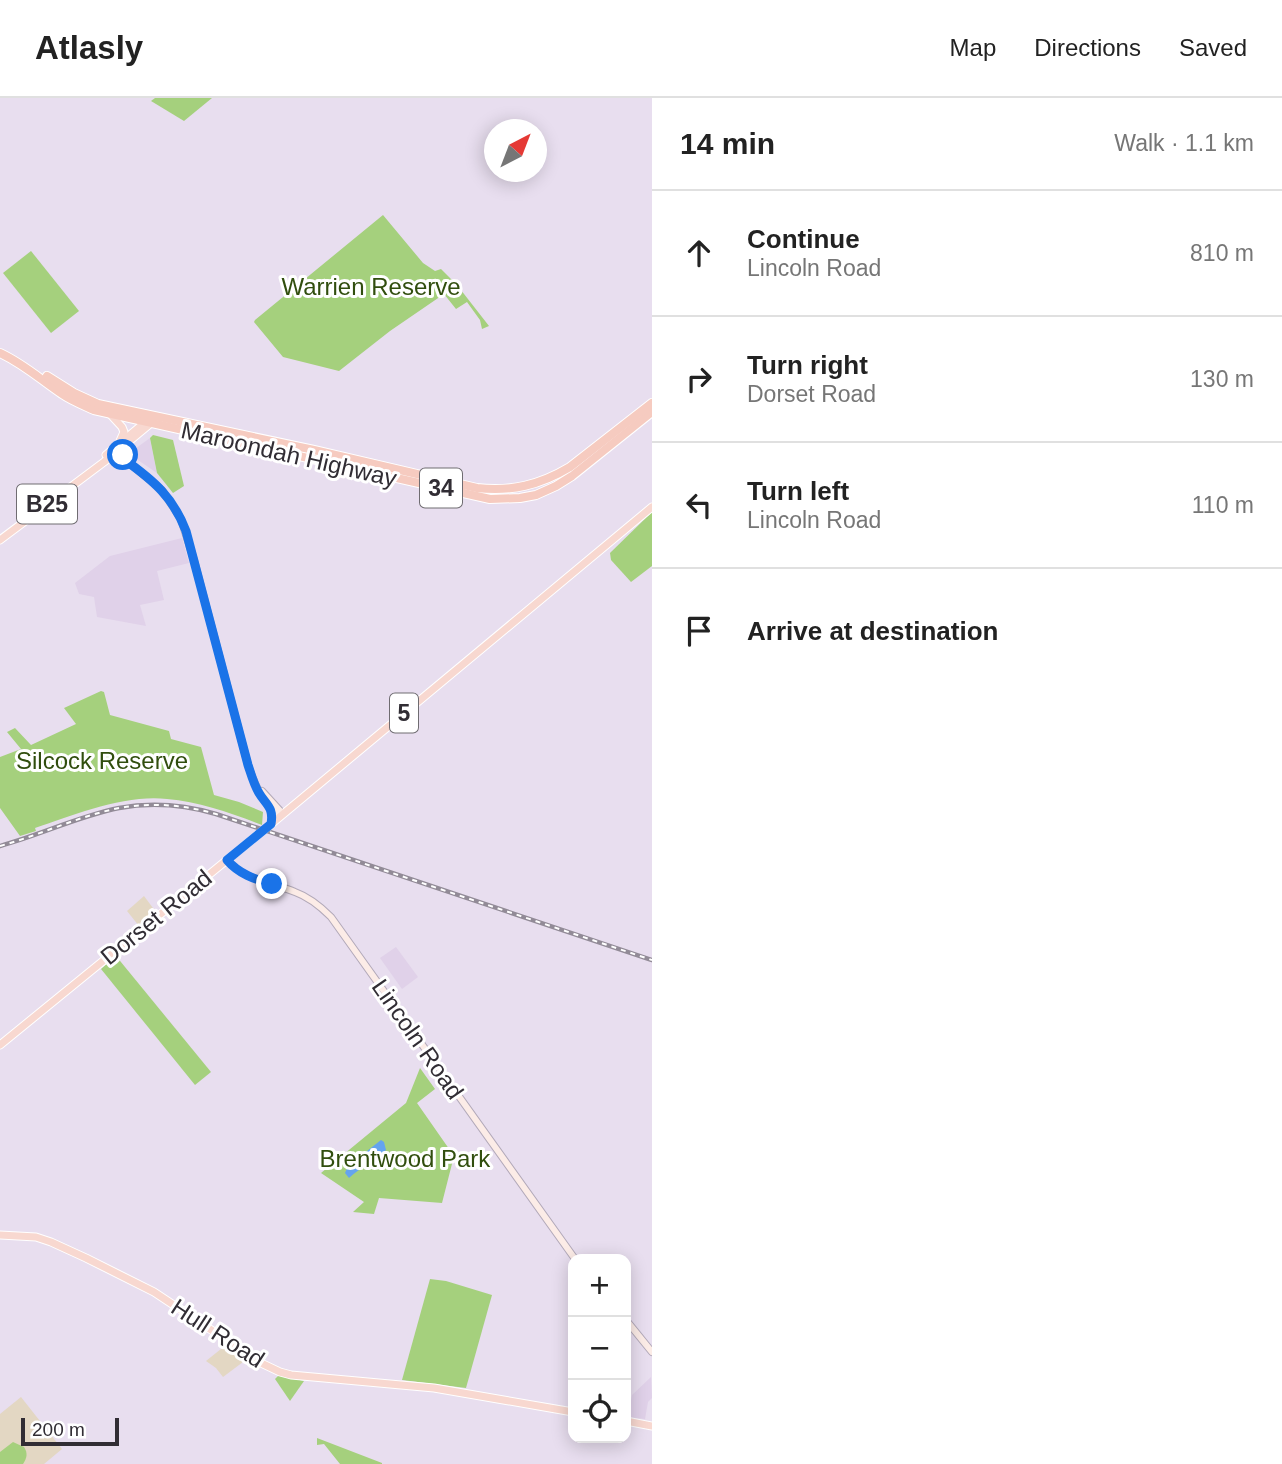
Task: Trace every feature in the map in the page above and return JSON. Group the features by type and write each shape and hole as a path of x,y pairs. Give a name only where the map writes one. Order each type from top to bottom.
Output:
{"highway":[{"name":"Maroondah Highway","path":"0,350 77,403 110,414 496,490 537,484 557,475 652,403"},
{"name":"Maroondah Highway","path":"0,350 31,363 53,381 98,404 151,420 490,499 506,500 536,495 556,486 652,412"}],"main road":[{"path":"110,414 124,432 113,451 113,458 144,474"},
{"name":"B25","path":"113,451 130,441 151,420"},
{"name":"B25","path":"0,540 94,468 151,420"},
{"path":"125,460 124,453 130,441"},
{"path":"113,451 162,490 181,519 254,782 270,808 281,816"},
{"name":"Dorset Road","path":"0,1045 538,602 604,551 652,508"},
{"path":"254,782 281,816"},
{"path":"270,808 270,824"},
{"name":"Lincoln Road","path":"227,860 244,875 301,894 331,917 571,1254"},
{"name":"Hull Road","path":"0,1235 43,1238 145,1287 279,1372 443,1389 568,1411"},
{"path":"631,1326 652,1352"},
{"path":"631,1423 652,1426"}],"shaded area":[{"path":"150,438 157,473 135,458 132,451"},
{"path":"182,538 189,563 157,571 164,600 140,605 146,626 97,617 94,597 79,594 75,583 110,556"},
{"path":"144,896 156,912 139,926 127,911"},
{"path":"396,947 418,977 402,989 380,958"},
{"path":"226,1345 247,1359 223,1377 206,1361"},
{"path":"651,1377 652,1398 648,1402 645,1419 631,1417 632,1395"},
{"path":"21,1397 62,1449 44,1464 0,1464 0,1414"}],"green space":[{"path":"155,98 212,98 184,121 151,101"},
{"name":"Warrien Reserve","path":"383,215 423,263 435,271 441,269 457,285 489,326 482,329 480,320 467,302 456,309 444,294 339,371 283,357 255,320"},
{"path":"31,251 79,311 51,333 3,273"},
{"path":"153,435 173,440 184,486 173,493 157,473 150,438"},
{"path":"652,512 652,566 631,582 611,560 610,553"},
{"name":"Silcock Reserve","path":"104,692 110,715 169,731 171,739 201,747 214,795 263,812 262,825 203,805 151,798 100,807 35,828 36,831 20,836 0,808 0,757 21,749 7,732 15,728 31,745 76,724 64,708"},
{"path":"116,956 211,1072 195,1085 101,969"},
{"name":"Brentwood Park","path":"420,1068 435,1089 417,1103 454,1156 442,1203 379,1198 374,1214 353,1212 364,1202 321,1173 406,1103"},
{"path":"430,1279 492,1295 466,1388 402,1380"},
{"path":"279,1375 304,1381 290,1401 275,1379"},
{"path":"317,1438 382,1464 340,1464 324,1444 317,1445"},
{"path":"13,1442 25,1449 23,1464 0,1464 0,1452"}],"water":[{"path":"381,1140 386,1150 349,1178 345,1173 348,1166"}],"railway":[{"path":"0,846 119,808 156,805 192,808 652,960"}],"route":[{"path":"123,455 125,460 162,490 175,508 186,531 248,765 257,790 270,808 271,824 227,860 244,875 272,884"}]}
